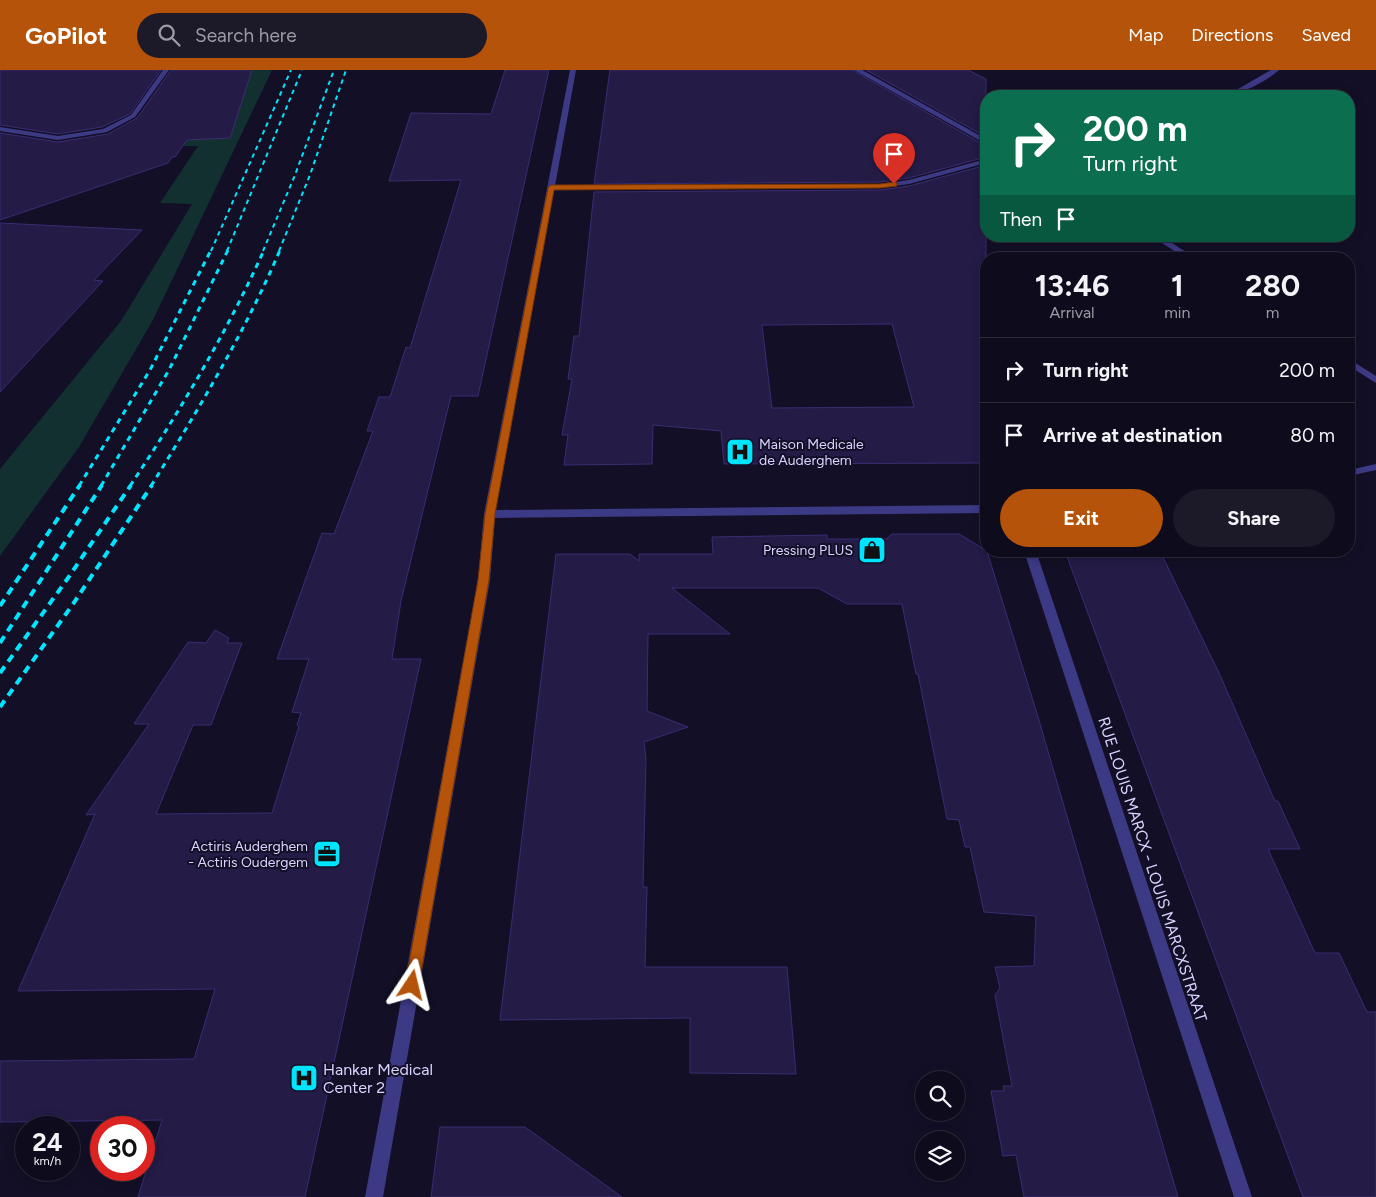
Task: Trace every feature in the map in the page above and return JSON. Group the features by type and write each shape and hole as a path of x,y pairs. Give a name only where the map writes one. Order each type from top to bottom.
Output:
{"street":[{"path":"0,129 58,138 104,131 133,116 166,70"},
{"path":"374,1197 482,589 490,514 573,70"},
{"path":"856,70 980,139"},
{"path":"1240,90 1275,70"},
{"path":"551,188 880,186 909,182 980,163"},
{"path":"1165,242 1181,252"},
{"path":"1355,366 1376,380"},
{"path":"1355,472 1376,468"},
{"path":"490,514 980,509"},
{"name":"RUE LOUIS MARCX - LOUIS MARCXSTRAAT","path":"1032,557 1242,1197"}],"green space":[{"path":"217,70 272,70 153,320 79,447 0,556 0,469 121,321 192,204 160,203 198,146 166,146"}],"building":[{"path":"0,70 161,70 130,114 102,127 58,134 0,125"},
{"path":"171,70 252,70 230,138 187,140 175,157 172,157 168,163 0,220 0,133 58,142 108,134 137,118"},
{"path":"505,70 549,70 478,396 451,396 401,601 392,659 421,659 305,1197 138,1197 143,1181 155,1181 155,1142 162,1120 155,1120 155,1116 90,1116 90,1121 80,1121 80,1116 15,1116 15,1122 0,1122 0,1061 194,1059 215,989 18,991 95,814 86,815 149,724 134,724 188,642 206,643 215,630 229,638 227,643 242,643 211,725 193,725 156,814 272,813 299,726 297,725 301,713 292,712 309,659 277,659 322,533 334,534 373,431 367,431 379,397 390,397 406,347 410,348 461,180 389,181 411,113 491,114"},
{"path":"610,70 852,70 980,143 980,159 909,178 880,182 594,184"},
{"path":"866,70 968,70 986,79 986,90 980,90 980,134"},
{"path":"980,167 980,242 986,242 986,252 980,252 980,463 724,464 721,431 653,425 652,464 564,465 568,435 562,435 572,379 568,379 574,336 579,336 594,192 880,190 909,186","holes":["892,324 914,407 772,408 762,325"]},
{"path":"0,223 142,230 94,280 103,281 0,392"},
{"path":"892,534 959,534 980,547 980,557 989,557 1038,717 1178,1197 1024,1197 1016,1155 1003,1156 991,1091 1004,1091 1003,1086 1012,1086 995,995 1000,988 995,967 1034,966 1036,916 984,912 970,847 965,847 959,820 947,819 902,604 847,604 818,588 672,588 730,634 648,634 647,711 688,727 644,742 646,759 643,887 647,887 645,967 787,967 796,1074 690,1073 690,1018 500,1020 556,554 630,554 639,561 639,554 713,554 712,537 827,535 827,539 886,539"},
{"path":"1067,557 1163,557 1220,675 1275,801 1278,801 1300,849 1268,849 1315,953 1339,953 1367,1012 1376,1012 1376,1197 1303,1197"},
{"path":"440,1127 525,1127 622,1197 431,1197"}],"railway":[{"path":"211,251 291,70"},
{"path":"227,251 302,70"},
{"path":"263,251 295,175 334,70"},
{"path":"279,251 310,175 346,70"},
{"path":"79,486 150,370 211,250"},
{"path":"101,486 169,370 228,250"},
{"path":"130,486 202,371 250,281 264,250"},
{"path":"151,486 236,341 280,250"},
{"path":"0,606 80,485"},
{"path":"0,643 102,485"},
{"path":"0,673 131,485"},
{"path":"0,707 73,604 152,485"}],"place":[{"name":"Maison Medicale de Auderghem","path":"740,452"},
{"name":"Pressing PLUS","path":"872,550"},
{"name":"Actiris Auderghem - Actiris Oudergem","path":"327,854"},
{"name":"Hankar Medical Center 2","path":"304,1078"}],"route":[{"path":"412,985 484,580 490,514 551,188 880,186 894,184"}]}
